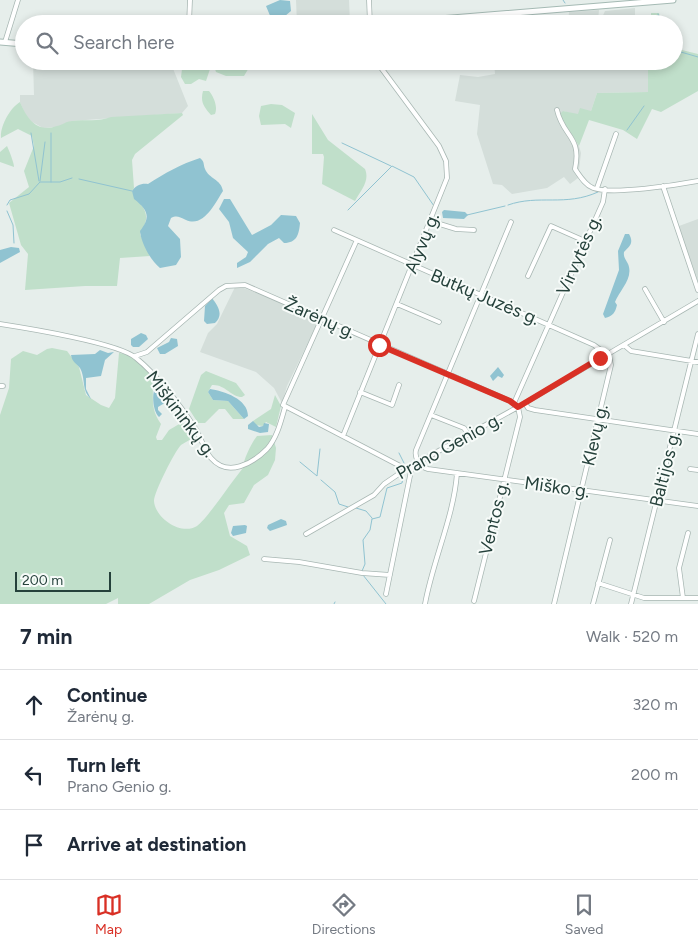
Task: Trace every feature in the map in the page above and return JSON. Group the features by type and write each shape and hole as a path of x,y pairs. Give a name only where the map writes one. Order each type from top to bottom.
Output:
{"main road":[{"path":"479,15 625,2 673,0"},
{"path":"2,42 15,43"}],"street":[{"path":"2,42 18,0"},
{"path":"189,15 190,0"},
{"path":"369,0 370,15"},
{"name":"Alyvų g.","path":"343,436 447,178 444,156 382,70"},
{"path":"557,110 558,117 577,146 578,154 575,169 584,182 597,188 605,189 663,186 698,181"},
{"name":"Virvytės g.","path":"597,188 616,134"},
{"path":"663,186 698,290"},
{"name":"Virvytės g.","path":"514,403 603,202 605,189"},
{"path":"430,221 456,229 474,230"},
{"path":"419,463 415,453 511,222"},
{"path":"528,276 551,226 586,241"},
{"name":"Butkų Juzės g.","path":"334,230 356,242 594,345 607,354"},
{"name":"Miškininkų g.","path":"135,356 168,391 196,428 211,459 232,468 245,465 267,448 276,433 284,406 356,242"},
{"name":"Žarėnų g.","path":"135,356 147,352 202,303 226,286 236,284 250,287 514,403 518,407"},
{"path":"645,288 664,322"},
{"name":"Prano Genio g.","path":"306,534 374,495 384,484 406,468 419,463 525,403 698,301"},
{"path":"397,304 439,322"},
{"path":"0,324 84,340 135,356"},
{"name":"Baltijos g.","path":"631,604 698,334"},
{"path":"624,345 631,352 698,362"},
{"name":"Klevų g.","path":"554,604 611,365 607,354"},
{"path":"360,392 392,405 399,386"},
{"path":"525,403 531,409 698,434"},
{"path":"284,406 406,468"},
{"name":"Ventos g.","path":"474,601 520,417 518,407"},
{"path":"430,415 464,428 469,435"},
{"name":"Miško g.","path":"419,463 424,468 698,506"},
{"path":"386,594 412,466"},
{"path":"690,469 698,470"},
{"path":"425,604 445,526 455,500 457,473"},
{"path":"683,598 679,568 688,533"},
{"path":"593,604 610,540"},
{"path":"264,560 299,562 362,573 390,575"},
{"path":"598,583 633,595 653,599 698,598"}],"shaded area":[{"path":"296,0 349,0 350,15 297,15"},
{"path":"635,8 635,15 603,15 605,11"},
{"path":"599,10 598,15 569,15 569,12"},
{"path":"33,70 174,70 188,106 182,113 72,121 57,127 43,128 27,119 20,102 20,95 34,95"},
{"path":"495,70 648,70 648,92 597,93 591,111 578,115 563,111 562,121 579,146 581,153 579,170 582,175 570,184 564,177 547,188 512,194 502,185 493,184 477,134 480,105 455,101 460,75 478,77 495,74"},
{"path":"698,219 698,283 679,226"},
{"path":"236,285 320,318 287,386 282,403 274,388 256,372 200,352 208,333 217,324"}],"green space":[{"path":"651,13 659,13 660,15 651,15"},
{"path":"683,50 698,54 698,91 661,112 652,109 637,139 623,130 589,120 579,146 559,115 563,111 578,114 580,108 591,111 597,93 648,92 648,70 683,70"},
{"path":"182,70 210,70 206,81 199,79 191,84 185,84 181,77"},
{"path":"215,70 248,70 244,76 226,76"},
{"path":"203,91 209,91 212,96 216,105 215,114 211,115 205,107 202,101"},
{"path":"20,102 30,119 38,126 44,128 77,120 182,113 183,115 135,154 132,160 134,188 132,191 143,207 146,216 144,227 140,234 150,256 120,258 117,286 25,290 28,254 21,245 9,203 29,187 24,171 34,146 32,136 18,129 1,138 6,118"},
{"path":"271,104 282,105 295,113 291,128 285,124 261,125 259,116 261,106"},
{"path":"312,114 328,140 365,169 366,181 355,201 322,184 324,157 323,154 312,154"},
{"path":"7,146 14,167 0,162 0,152"},
{"path":"52,348 67,351 79,367 86,395 109,408 115,398 119,353 137,360 148,370 153,386 154,411 161,424 156,437 157,440 162,440 169,430 181,423 185,424 193,436 181,445 174,455 161,481 154,501 155,507 164,519 177,527 184,529 197,526 243,468 244,460 257,436 272,435 276,448 275,460 268,475 254,485 244,503 229,505 224,513 230,536 247,546 250,555 219,570 190,580 149,604 118,604 118,598 106,604 0,604 0,415 9,388 11,359 23,351 37,355"},
{"path":"206,371 236,383 245,395 242,397 234,395 217,385 212,385 208,392 213,400 228,401 244,419 233,419 225,409 219,409 205,423 198,423 189,409 201,375"},
{"path":"275,395 281,406 276,427 266,422 263,426 254,425 253,421 271,409"}],"water":[{"path":"280,0 290,1 291,11 286,15 270,15 266,6"},
{"path":"200,158 209,175 220,184 223,191 213,208 204,218 192,222 180,217 171,218 168,226 180,239 181,257 176,265 160,268 150,256 142,241 140,231 147,218 145,210 134,199 132,191 139,185 148,184 173,169"},
{"path":"224,199 230,199 252,235 271,225 281,215 296,216 300,223 295,240 284,243 279,238 268,244 250,262 237,268 237,263 246,257 248,252 233,238 229,222 219,209"},
{"path":"444,210 465,212 468,215 464,219 443,218 442,212"},
{"path":"625,234 629,234 631,240 630,246 624,252 629,267 629,276 615,302 617,305 614,312 605,318 603,314 619,270 618,251"},
{"path":"11,247 19,248 20,252 0,263 0,250"},
{"path":"212,298 220,314 215,323 207,324 204,321 205,306"},
{"path":"141,333 146,335 148,339 139,347 133,347 131,339"},
{"path":"171,338 177,339 178,346 165,354 160,354 157,348 169,342"},
{"path":"100,350 108,353 114,352 105,360 101,376 86,378 86,389 91,399 86,392 80,368 73,361 71,355 95,354"},
{"path":"498,367 504,375 502,378 498,376 493,381 490,376"},
{"path":"156,386 168,401 158,407 162,414 159,417 153,402"},
{"path":"210,389 228,394 240,401 247,410 248,416 244,419 228,401 213,400 208,392"},
{"path":"253,421 259,427 263,426 264,423 269,424 268,432 260,433 248,429 248,425"},
{"path":"281,519 286,521 287,525 270,531 267,528 268,525"},
{"path":"233,526 247,526 246,533 233,536 231,533"}],"waterway":[{"path":"683,53 698,57"},
{"path":"627,130 644,106"},
{"path":"31,133 39,181"},
{"path":"51,133 51,182"},
{"path":"40,181 45,142"},
{"path":"342,143 391,166"},
{"path":"348,210 392,166 414,177 434,206"},
{"path":"7,205 10,200 29,194 40,182 60,182 72,178"},
{"path":"79,179 132,191"},
{"path":"508,205 530,200 574,199 598,192"},
{"path":"467,215 505,206"},
{"path":"7,211 13,225 14,243"},
{"path":"300,462 317,476 320,449"},
{"path":"399,453 404,463"},
{"path":"372,519 380,517 387,488 402,483 404,473"},
{"path":"321,480 335,492 339,504 348,507"},
{"path":"356,508 366,511 372,518"},
{"path":"362,571 365,564 363,540 370,530 372,519"},
{"path":"363,575 386,604"}],"route":[{"path":"379,345 510,401 518,407 600,358"}]}
